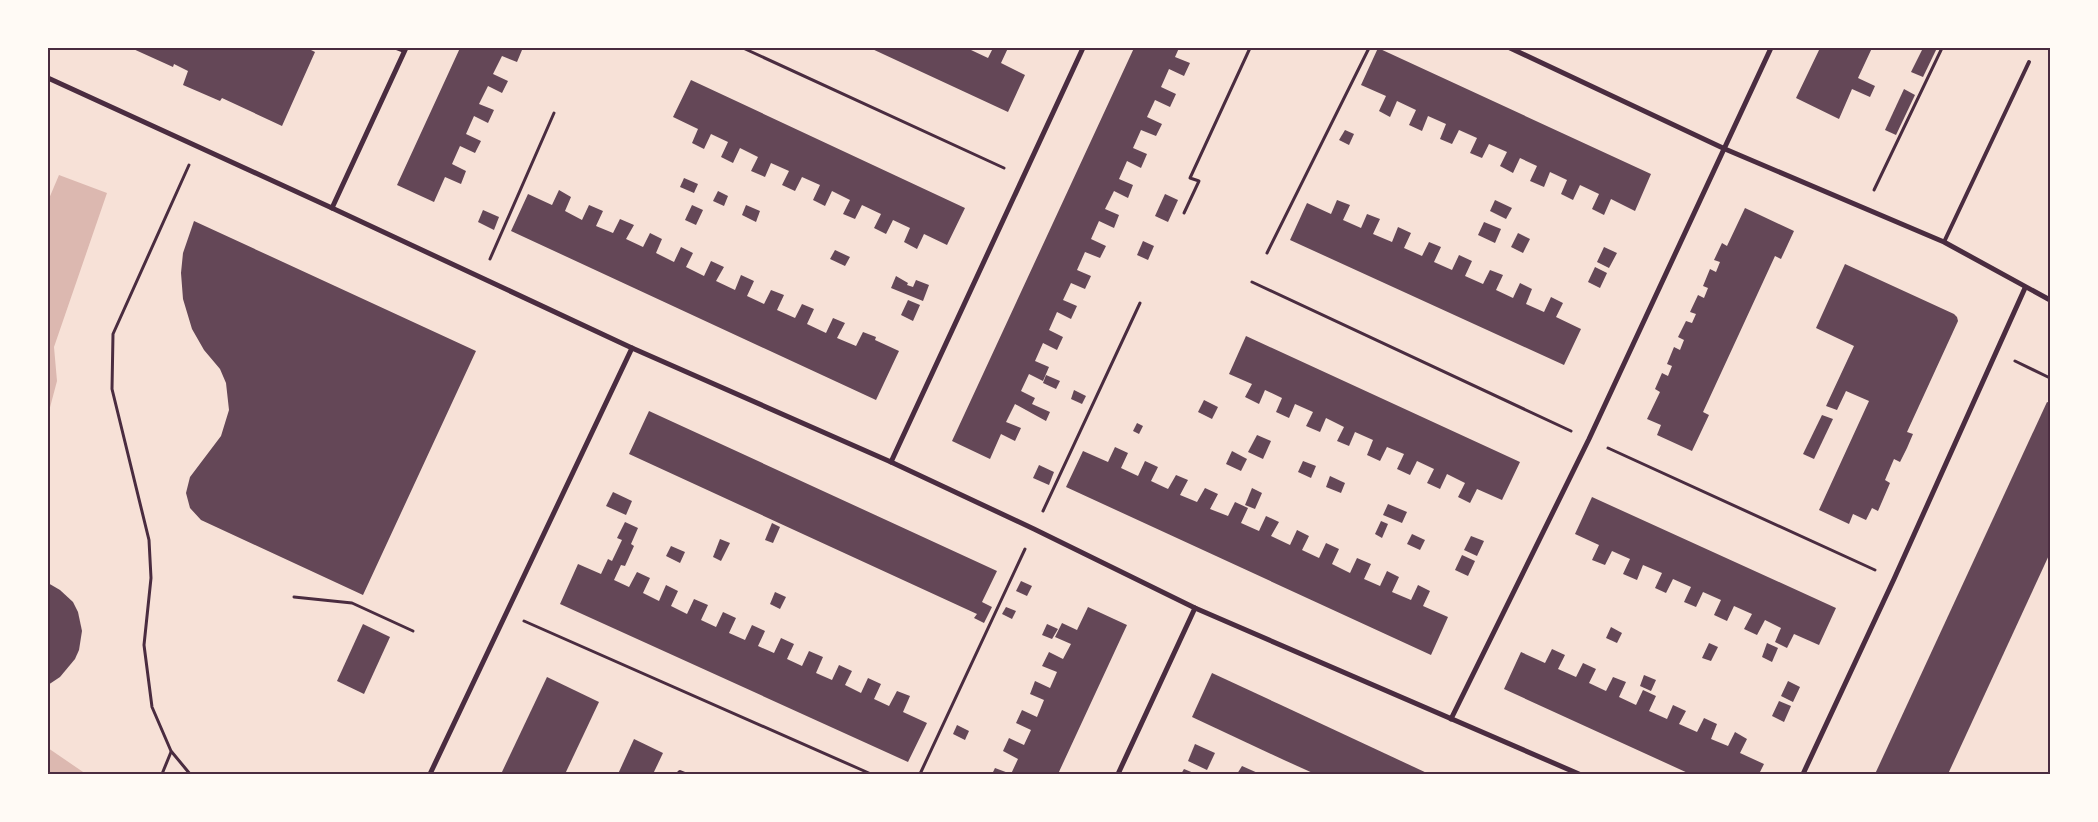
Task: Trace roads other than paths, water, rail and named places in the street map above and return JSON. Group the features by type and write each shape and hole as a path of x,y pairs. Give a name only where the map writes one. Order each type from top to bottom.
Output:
{"street":[{"path":"891,462 1082,48"},
{"path":"1510,48 1725,149 1944,242 2050,300"},
{"path":"1451,719 1589,440 1771,48"},
{"path":"332,208 405,49"},
{"path":"48,78 632,348 891,462 1034,529 1195,608 1579,774"},
{"path":"1803,774 2026,288"},
{"path":"430,774 508,614 632,348"},
{"path":"1118,774 1195,608"}],"lane":[{"path":"396,48 405,49"},
{"path":"1944,242 2029,62"},
{"path":"678,774 680,772 685,774"}]}
